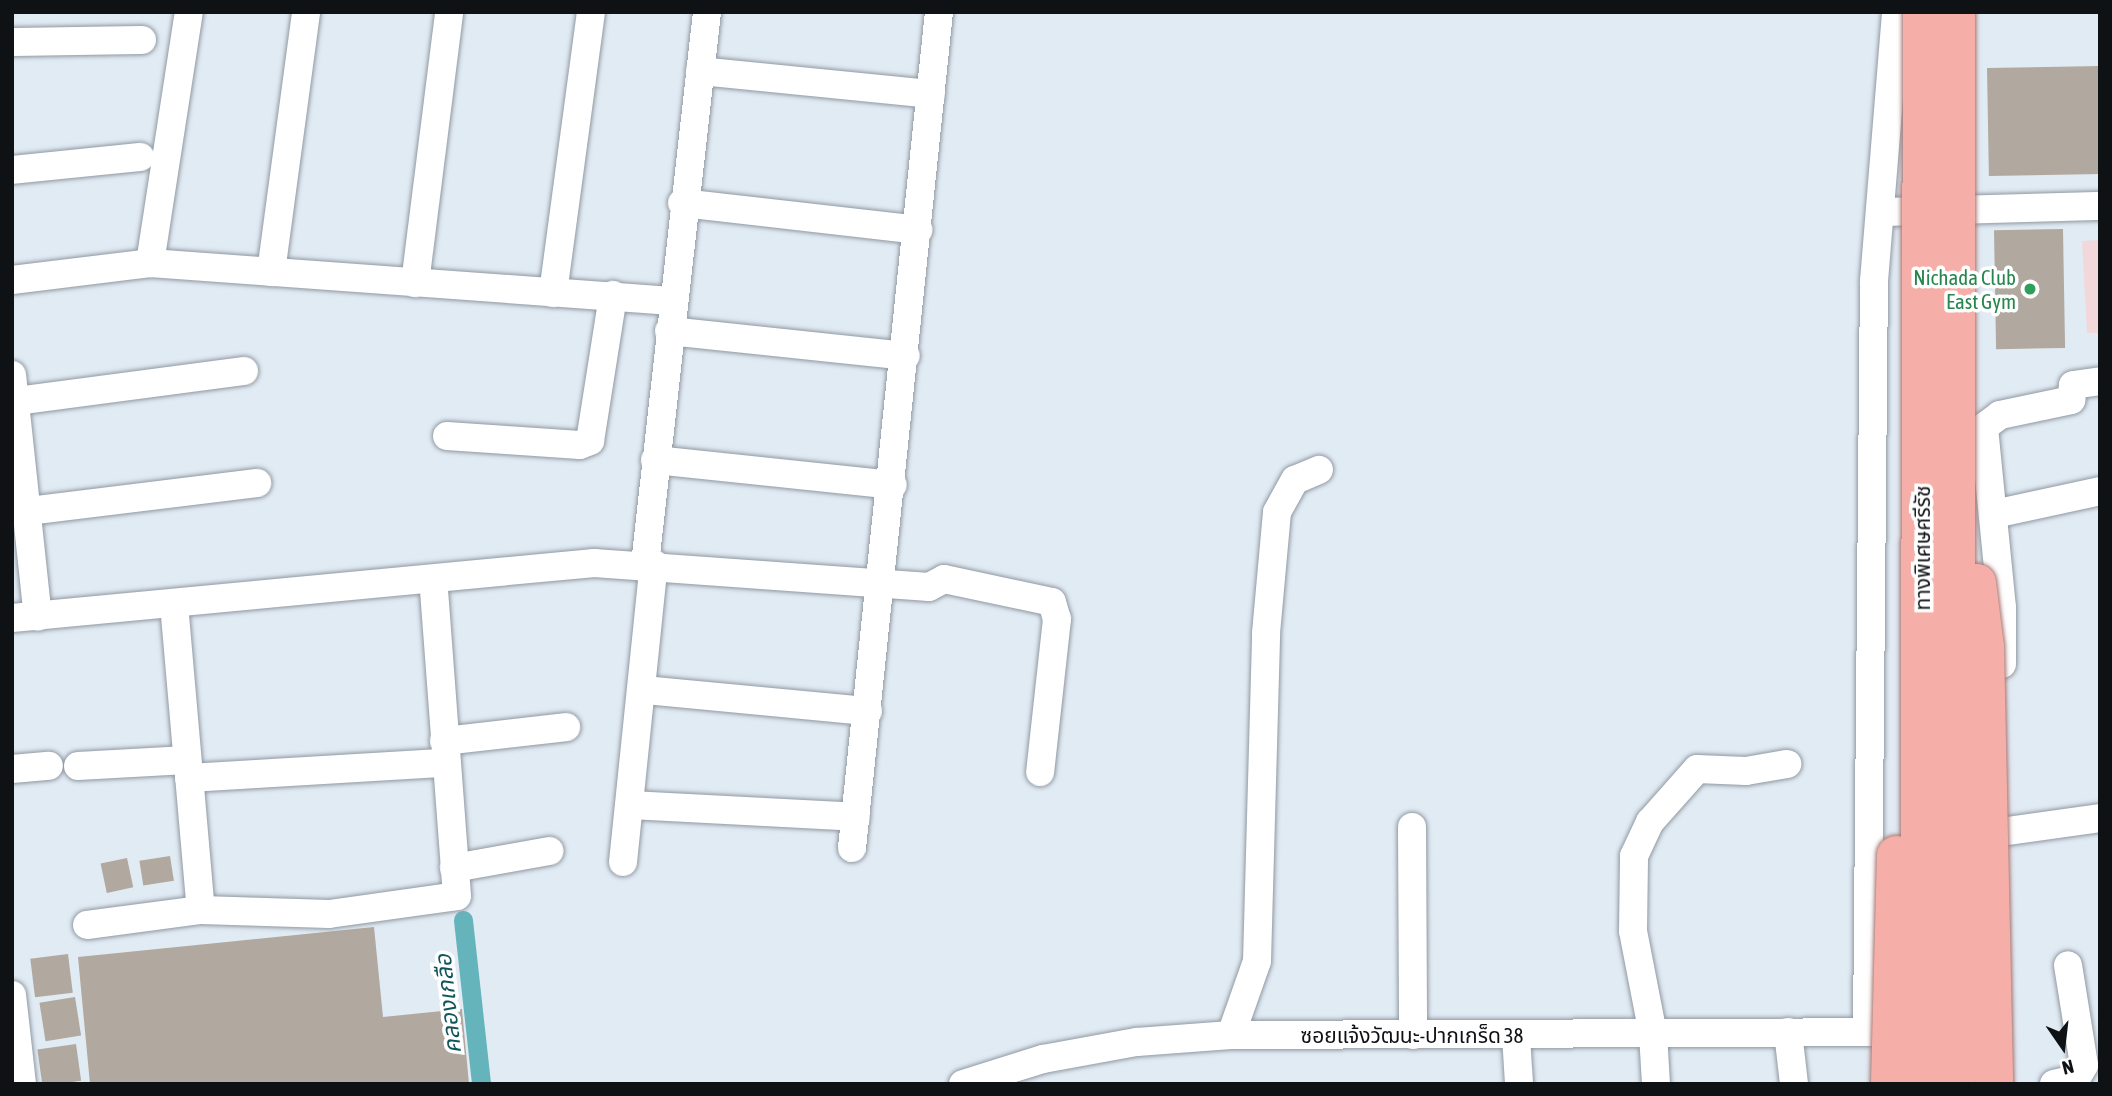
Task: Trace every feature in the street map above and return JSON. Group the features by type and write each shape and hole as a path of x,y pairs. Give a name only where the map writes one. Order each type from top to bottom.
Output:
{"highway":[{"name":"ทางพิเศษศรีรัช","path":"1919,1084 1922,12"},
{"name":"ทางพิเศษศรีรัช","path":"1956,12 1956,1083"},
{"path":"1957,414 1985,647 1994,1084"},
{"path":"1890,1084 1896,843 1922,572"}],"street":[{"path":"150,263 189,12"},
{"path":"271,272 306,12"},
{"path":"415,283 449,12"},
{"path":"553,293 591,12"},
{"path":"622,862 644,690 655,460 682,203 707,12"},
{"path":"852,848 884,581 939,12"},
{"path":"1867,1031 1874,281 1896,12"},
{"path":"12,43 142,40"},
{"path":"700,71 931,94"},
{"path":"12,170 140,157"},
{"path":"682,203 918,230"},
{"path":"1880,212 2100,206"},
{"path":"1940,221 1948,1084"},
{"path":"12,280 150,263 672,301"},
{"path":"447,436 580,445 590,441 613,295"},
{"path":"669,331 906,356"},
{"path":"244,371 14,388 29,511 25,618 433,579 650,564 884,581 929,587 944,579 1052,601 1058,619 1040,772"},
{"path":"2001,832 2002,608 1984,427 2000,415 2071,400 2073,386 2100,381"},
{"path":"655,460 893,485"},
{"path":"1231,1035 1257,961 1266,633 1277,512 1296,480 1319,470"},
{"path":"29,511 257,483"},
{"path":"1994,514 2100,491"},
{"path":"87,925 201,910 329,914 457,896 433,579"},
{"path":"174,604 201,910"},
{"path":"644,690 868,710"},
{"path":"78,766 188,769 444,752 566,727"},
{"path":"1657,1084 1653,1034 1633,931 1630,884 1634,856 1650,822 1697,769 1746,771 1787,764"},
{"path":"12,769 49,766"},
{"path":"630,805 856,817"},
{"path":"1981,1035 1981,862 1987,840 2001,832 2100,818"},
{"path":"1412,827 1413,1035"},
{"path":"454,868 549,850"},
{"path":"2054,1084 2076,1079 2084,1065 2068,965"},
{"path":"12,995 22,1084"},
{"name":"ซอยแจ้งวัฒนะ-ปากเกร็ด 38","path":"962,1084 1043,1059 1137,1042 1231,1035 1516,1036 1867,1031 2008,1036 2011,1084"},
{"path":"1788,1032 1794,1084"},
{"path":"1516,1036 1519,1084"}],"shaded area":[{"path":"2100,240 2100,333 2087,333 2082,241"}],"building":[{"path":"2099,66 2100,174 1989,176 1987,68"},
{"name":"Nichada Club East Gym","path":"2063,229 2065,348 1996,349 1994,230"},
{"path":"170,856 174,881 143,886 139,861"},
{"path":"127,858 133,887 107,893 101,864"},
{"path":"374,927 383,1017 462,1009 469,1084 90,1084 78,957"},
{"path":"68,954 73,993 35,997 30,959"},
{"path":"75,997 81,1036 46,1041 39,1003"},
{"path":"76,1044 81,1081 42,1084 37,1049"}],"waterway":[{"name":"คลองเกลือ","path":"463,920 481,1084"}],"place":[{"name":"Nichada Club East Gym","path":"2030,289"}]}
